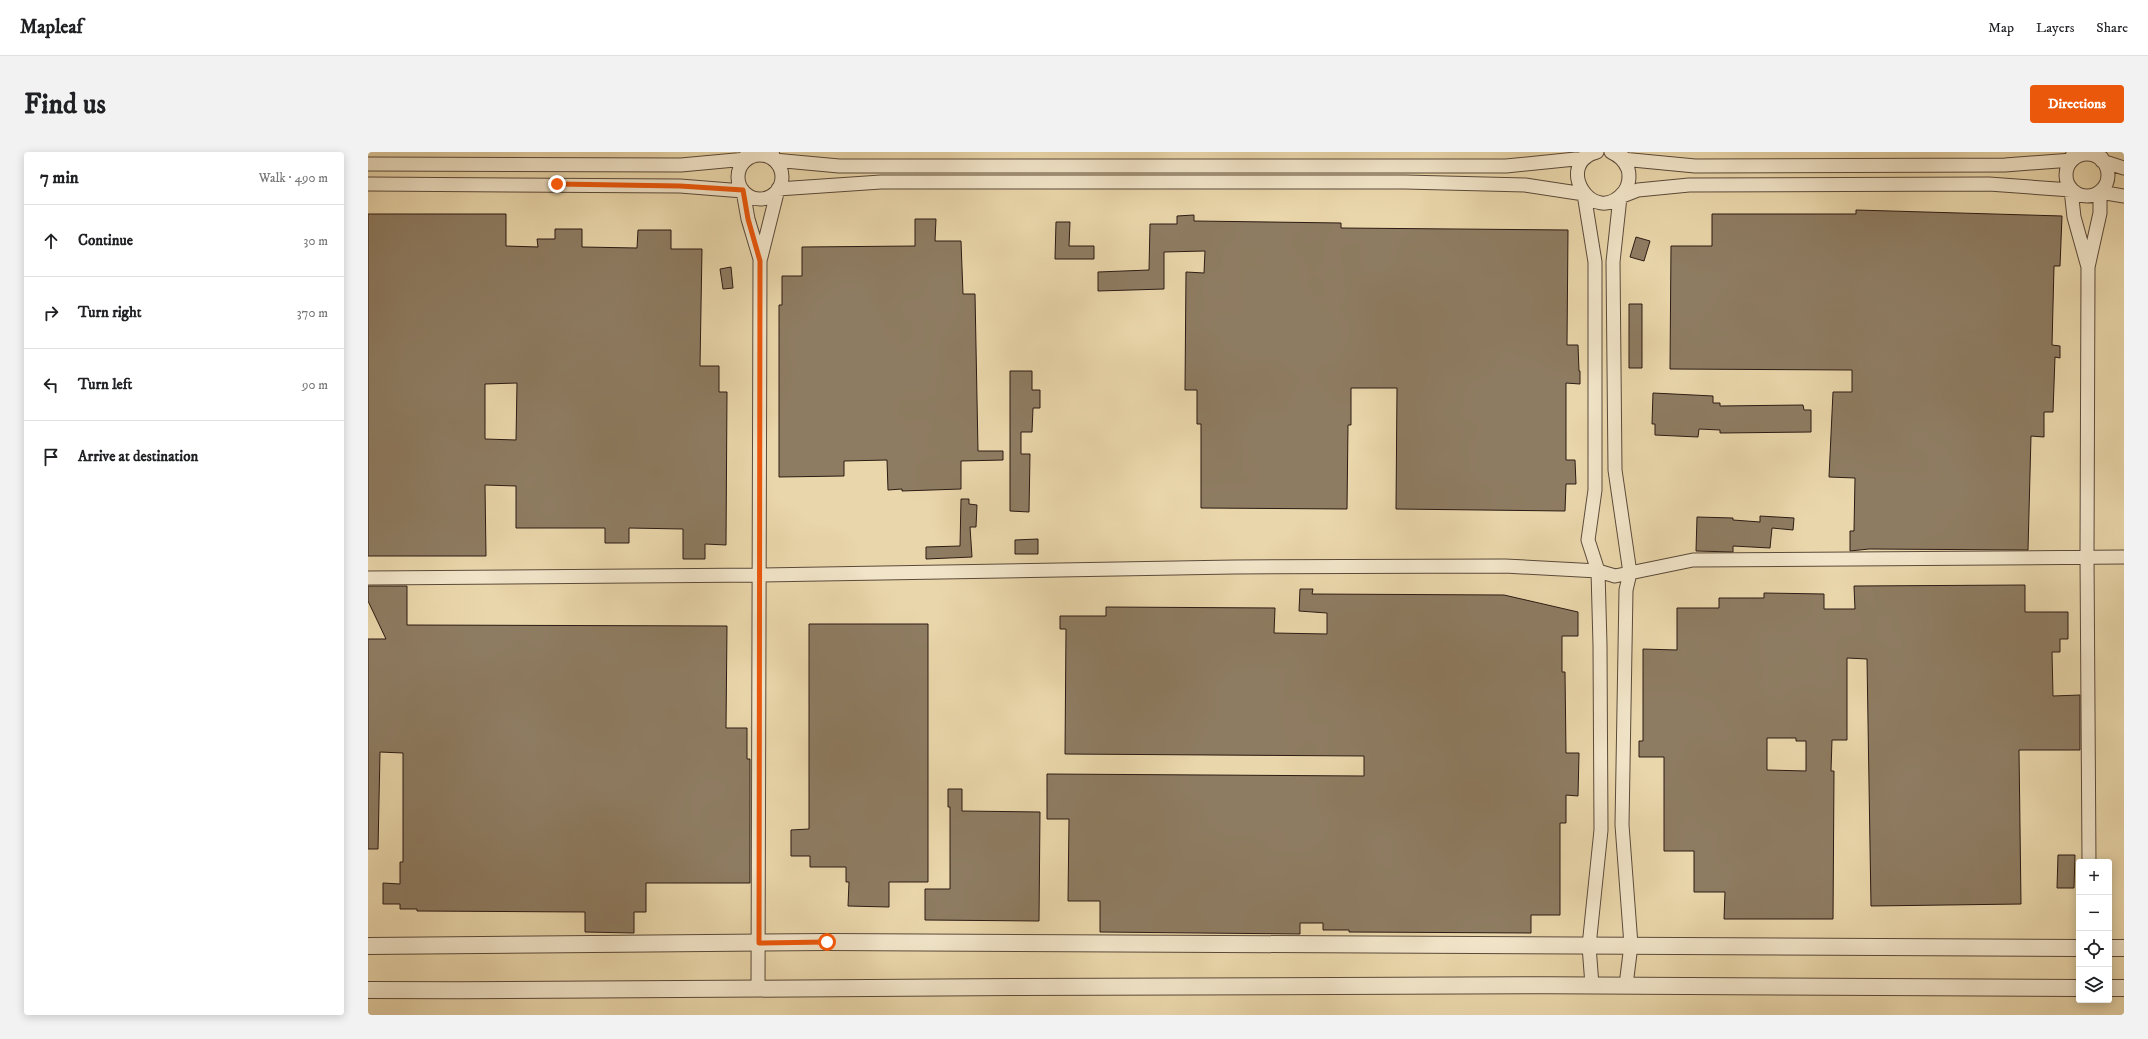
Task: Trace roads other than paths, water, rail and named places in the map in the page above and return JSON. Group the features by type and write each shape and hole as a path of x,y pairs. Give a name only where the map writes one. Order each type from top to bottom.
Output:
{"street":[{"path":"368,164 681,165 762,155 839,166 1506,166 1586,155 1597,152"},
{"path":"1618,154 1695,166 2005,166 2086,154 2102,156 2124,168"},
{"path":"1618,154 1629,174 1629,182 1626,190 1620,197 1614,262 1615,470 1630,573 1626,590 1622,825 1631,945 1626,985"},
{"path":"1586,155 1578,171 1578,180 1584,194 1595,262 1595,490 1588,540 1598,570 1601,830 1589,946 1592,985"},
{"path":"747,156 740,166 738,174 739,184 748,195 759,198 773,194 778,189 881,182 1290,182 1525,185 1584,194 1599,202 1606,202 1638,190 1689,185 1989,184 2071,190 2089,197 2100,192 2108,180 2108,173 2102,156"},
{"path":"758,988 760,261 782,176 779,165 773,156"},
{"path":"2072,156 2066,171 2066,178 2071,190 2074,217 2088,267"},
{"path":"557,184 558,164"},
{"path":"956,165 956,182"},
{"path":"1101,182 1102,165"},
{"path":"1290,182 1291,166"},
{"path":"368,184 557,184 680,186 743,190"},
{"path":"743,190 748,219 760,261"},
{"path":"2100,192 2124,196"},
{"path":"2089,859 2087,556 2088,267 2100,213 2100,192"},
{"path":"368,578 759,575 1234,567 1505,566 1598,570 1614,576 1693,560 1890,560 2087,556 2124,557"},
{"path":"368,946 843,942 2076,948"},
{"path":"2112,948 2124,948"},
{"path":"368,990 534,991 758,988 1592,985 2076,988"},
{"path":"2112,988 2124,988"}]}
